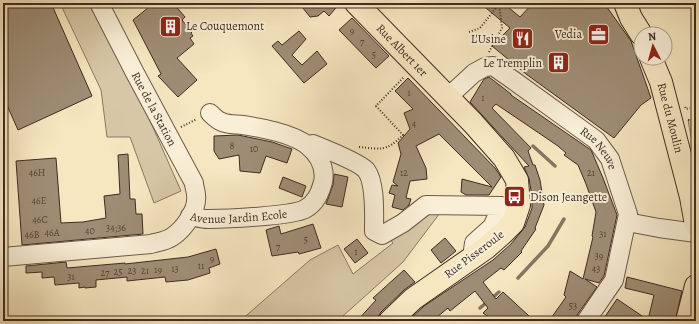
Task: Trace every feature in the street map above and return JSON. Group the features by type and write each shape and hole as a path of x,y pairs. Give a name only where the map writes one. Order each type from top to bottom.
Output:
{"main road":[{"name":"Rue Albert 1er","path":"356,3 448,97"},
{"path":"631,5 631,18 636,26"},
{"name":"Rue du Moulin","path":"654,66 661,82 691,197 696,225"},
{"name":"Rue Pisseroule","path":"390,321 413,299 458,266 472,258 503,234 513,223 519,205 517,180 504,158 448,97"},
{"path":"687,321 696,286"}],"street":[{"name":"Rue de la Station","path":"100,3 135,73 194,183 196,196 190,216"},
{"name":"Rue Neuve","path":"485,67 493,66 596,140 610,159 628,214 627,222 614,280 586,321"},
{"path":"448,97 474,73 485,67"},
{"name":"Avenue Jardin Ecole","path":"3,257 157,242 171,237 179,232 190,216 207,219 287,213 304,210 315,201 321,190 323,170 320,159 308,145 289,135 202,117"},
{"path":"308,145 313,144 366,169 371,182 374,231 382,234 403,223 426,205 502,206 492,227 474,243 472,258"},
{"path":"627,222 696,233"}],"path":[{"path":"470,32 480,28 500,4"},
{"path":"485,67 490,50 502,28 500,4"},
{"path":"358,147 384,149 393,145 403,136 376,106 406,75"},
{"path":"686,109 690,108"},
{"path":"178,128 202,117"}],"shaded area":[{"path":"60,3 89,3 151,123 181,191 154,203 130,137 107,137 101,90"},
{"path":"696,119 696,164 688,120"},
{"path":"443,209 403,262 343,316 340,321 240,321 310,260 338,245 353,274 393,243 389,238 426,214"},
{"path":"227,319 240,321 199,321"}],"building":[{"path":"3,3 51,3 92,96 18,130 3,96"},
{"path":"154,3 173,3 185,17 182,20 192,32 191,33 193,36 190,38 194,44 177,58 197,80 178,97 158,76 161,74 133,20"},
{"path":"299,3 340,3 329,16 324,11 318,16 310,17"},
{"name":"Le Tremplin","path":"480,3 503,3 520,17 533,3 604,3 631,41 633,47 633,66 640,66 651,98 641,105 614,138 526,74 492,46 510,28"},
{"path":"352,18 389,56 376,68 339,30"},
{"path":"299,31 306,39 292,55 302,65 317,51 327,64 304,83 272,46 278,41 282,45"},
{"path":"489,77 511,95 591,150 617,215 604,276 599,283 585,279 597,287 577,315 575,321 549,321 566,297 564,295 570,271 583,279 593,237 596,212 586,184 578,165 564,155 566,153 496,104 492,108 531,148 528,151 540,180 544,205 535,228 536,229 521,251 522,252 504,270 501,268 483,282 496,299 503,292 529,316 525,321 494,321 483,313 488,308 475,291 450,311 448,308 432,321 408,321 424,306 493,260 511,244 525,227 532,208 532,196 529,179 524,167 529,166 470,102 484,79"},
{"path":"408,78 495,168 501,177 489,195 466,195 461,192 462,179 492,187 439,134 416,146 426,168 427,179 410,181 406,198 411,199 409,205 403,210 392,207 395,195 389,193 392,185 398,186 393,182 401,154 398,143 410,129 404,113 413,109 395,91"},
{"path":"238,135 272,142 292,149 287,163 266,156 260,173 240,171 239,155 219,159 214,151 214,136"},
{"path":"128,154 130,199 135,199 136,214 142,214 143,234 22,245 16,161 56,158 61,223 83,222 106,218 104,196 120,194 118,155"},
{"path":"334,174 348,177 342,207 326,204 333,185"},
{"path":"283,177 306,186 302,197 279,188"},
{"path":"313,224 321,248 299,254 298,252 272,256 266,230 279,226 281,234"},
{"path":"445,238 456,251 441,263 431,250"},
{"path":"357,239 368,253 355,263 344,249"},
{"path":"216,249 220,264 209,268 210,273 188,280 166,282 165,277 127,281 127,277 96,280 96,287 79,288 79,283 55,285 54,277 42,278 42,272 26,273 26,266 66,262 67,268 125,264 188,257"},
{"path":"404,270 415,282 404,290 381,312 375,321 357,321 376,300 373,298"},
{"path":"627,277 682,291 675,321 602,321 617,299 648,320 654,295 625,288"}],"waterway":[{"path":"533,146 555,166"},
{"path":"518,278 548,246 564,219"},
{"path":"480,308 499,292"}],"place":[{"name":"Le Couquemont","path":"170,26"},
{"name":"Vedia","path":"598,34"},
{"name":"L'Usine","path":"522,39"},
{"name":"Le Tremplin","path":"558,63"},
{"name":"Dison Jeangette","path":"514,197"}]}
